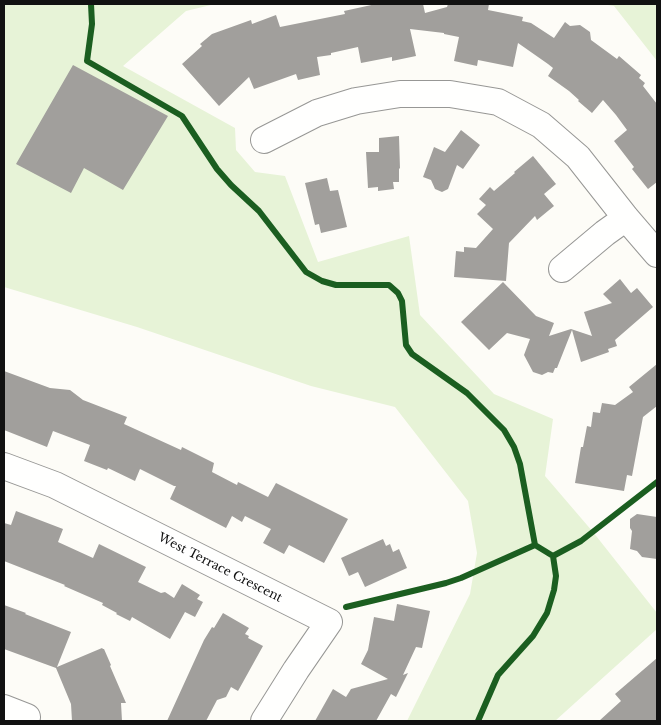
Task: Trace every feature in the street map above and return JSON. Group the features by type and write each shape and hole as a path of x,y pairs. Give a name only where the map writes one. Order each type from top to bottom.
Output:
{"street":[{"path":"264,140 317,113 356,101 400,94 450,94 498,102 541,125 578,158 657,254"},
{"path":"562,269 626,218"},
{"name":"West Terrace Crescent","path":"4,466 55,485 329,622 264,721"},
{"path":"4,708 26,717 25,721"}],"green space":[{"path":"4,4 215,4 186,11 123,66 235,128 236,150 255,172 285,176 318,262 409,236 420,315 494,394 553,419 545,476 593,532 657,613 657,629 555,721 407,721 470,594 477,553 468,501 395,407 311,386 137,327 4,287"},
{"path":"602,4 657,4 657,61 614,6"}],"building":[{"path":"376,4 423,4 425,13 447,7 448,4 489,4 488,10 523,17 522,21 531,23 554,38 565,22 570,26 580,25 590,32 591,40 617,59 619,56 641,75 639,78 645,83 643,86 657,104 657,182 648,189 632,169 634,167 614,141 627,130 603,100 592,113 569,91 548,76 553,68 518,43 513,67 478,60 477,66 454,61 459,37 444,33 410,29 416,56 392,61 392,57 361,63 358,47 331,53 331,55 317,57 320,75 298,80 296,74 254,89 249,77 219,106 182,64 212,34 251,20 252,24 276,15 280,27 345,14 344,11"},
{"path":"73,65 168,116 123,190 84,168 71,193 16,164"},
{"path":"461,130 480,145 463,169 457,165 448,189 442,192 435,189 431,180 423,177 434,147 445,152"},
{"path":"399,136 399,182 393,182 394,189 378,191 378,187 368,188 366,152 379,152 379,138"},
{"path":"533,156 556,184 544,194 554,206 537,220 535,216 509,243 506,281 454,277 456,251 464,252 464,247 476,248 493,229 477,214 486,205 479,199 490,187 494,191"},
{"path":"327,178 330,191 338,190 347,227 321,233 319,224 315,225 305,183"},
{"path":"620,279 631,293 637,288 653,307 615,340 617,346 608,349 609,352 581,362 572,330 557,368 555,368 553,373 548,372 542,375 533,372 524,355 530,339 507,333 489,350 461,322 503,282 536,316 554,323 549,336 571,329 592,336 584,312 612,303 603,294"},
{"path":"657,364 657,406 643,417 632,476 627,475 624,491 575,483 581,447 583,447 587,426 591,427 593,412 600,413 602,403 615,405 633,392 629,387"},
{"path":"4,371 50,388 70,390 83,400 127,417 124,424 181,450 182,447 214,463 212,472 237,485 238,482 268,497 276,483 348,519 324,563 289,545 284,554 263,543 271,529 245,516 242,522 232,516 226,528 170,499 176,486 140,469 135,481 108,468 107,470 84,461 90,445 53,431 47,447 4,430"},
{"path":"16,511 63,529 58,542 93,558 99,544 146,567 138,582 161,593 165,592 174,598 182,584 200,595 197,599 203,602 195,617 185,612 170,639 132,617 130,621 116,614 102,605 103,603 65,585 4,561 4,523 11,525"},
{"path":"637,514 657,517 657,559 642,557 637,551 630,549 632,531 630,519"},
{"path":"383,539 386,546 390,544 393,552 399,549 407,568 365,587 358,572 349,576 341,558"},
{"path":"397,604 430,611 422,648 416,647 403,675 408,673 396,697 391,694 376,721 315,721 333,689 346,697 351,689 388,679 361,664 368,650 374,617 394,621"},
{"path":"4,605 71,632 57,667 102,648 104,649 126,703 121,703 122,721 72,721 71,704 56,668 4,649"},
{"path":"223,613 249,628 245,634 249,636 248,638 263,646 238,691 231,687 226,697 217,700 206,721 167,721 204,640"},
{"path":"657,658 657,721 599,721 621,701 615,694"}],"cycle path":[{"path":"91,4 92,24 87,61 182,116 217,169 259,211 306,272 322,281 336,285 389,285 398,293 402,301 406,345 412,354 467,393 504,430 514,447 520,464 535,545 553,556 581,541 657,482"},
{"path":"346,607 446,583 535,545"},
{"path":"478,721 498,675 533,636 547,613 556,576 553,556"}]}
